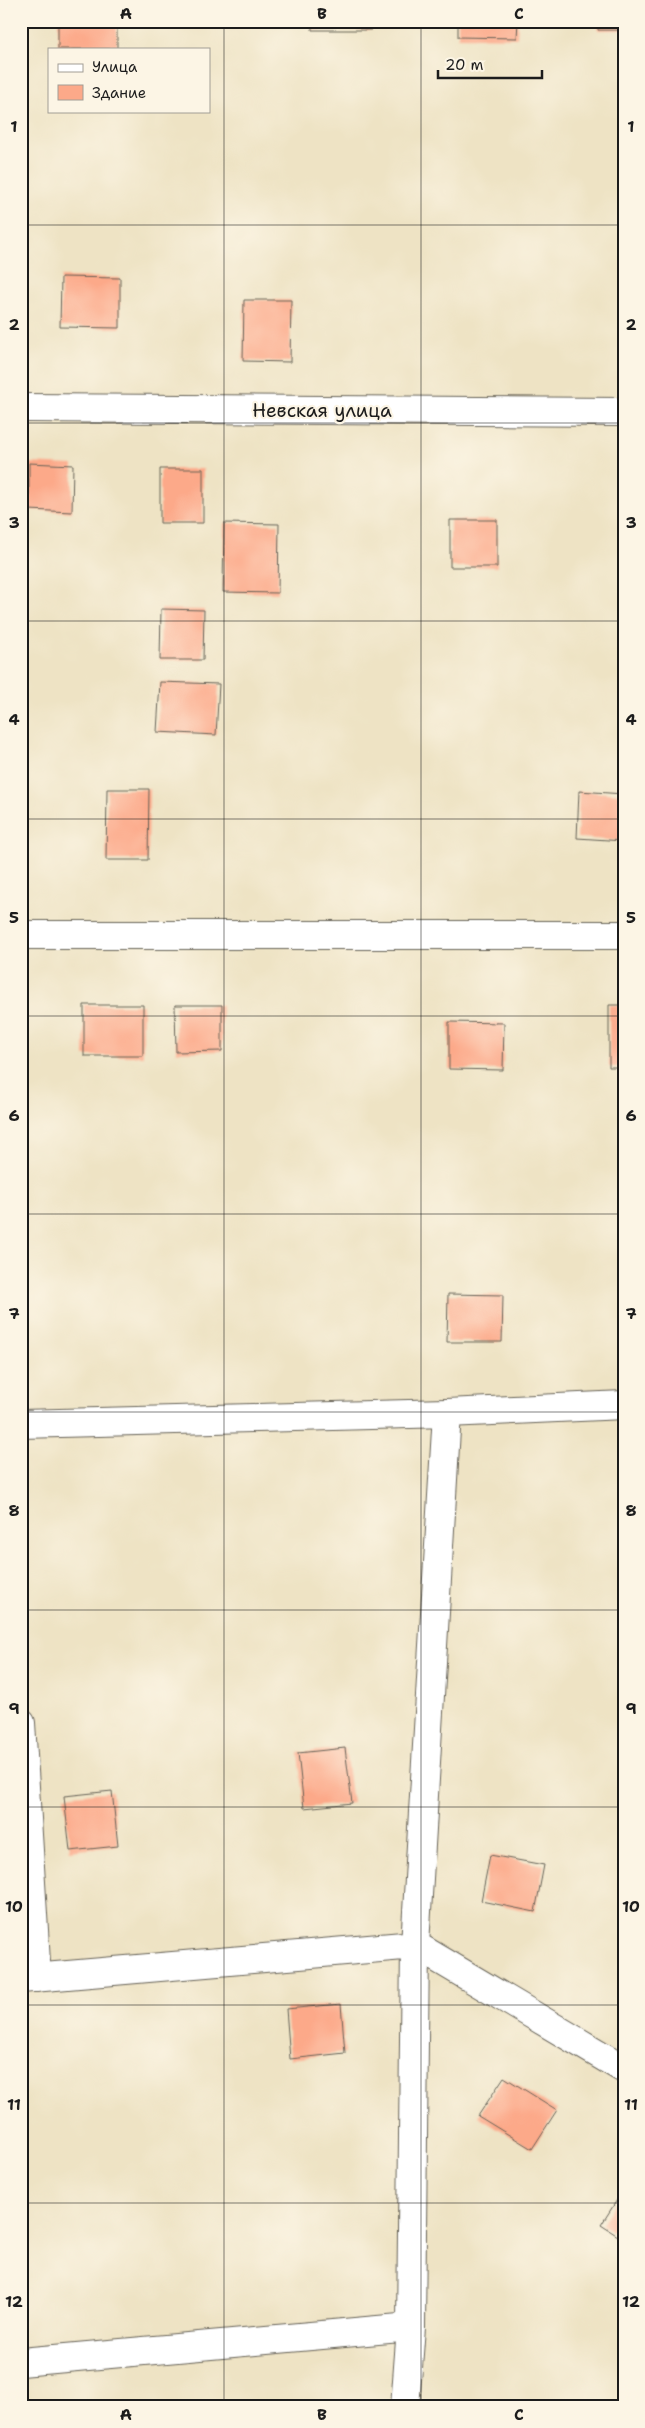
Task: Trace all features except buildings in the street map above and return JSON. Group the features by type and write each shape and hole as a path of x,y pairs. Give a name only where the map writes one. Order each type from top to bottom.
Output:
{"street":[{"name":"Невская улица","path":"21,408 624,412"},
{"path":"21,934 624,935"},
{"path":"21,1424 447,1413 624,1405"},
{"path":"405,2407 411,2327 415,1945 447,1413"},
{"path":"21,1723 29,1978 415,1945 624,2069"},
{"path":"21,2362 411,2327"}]}
